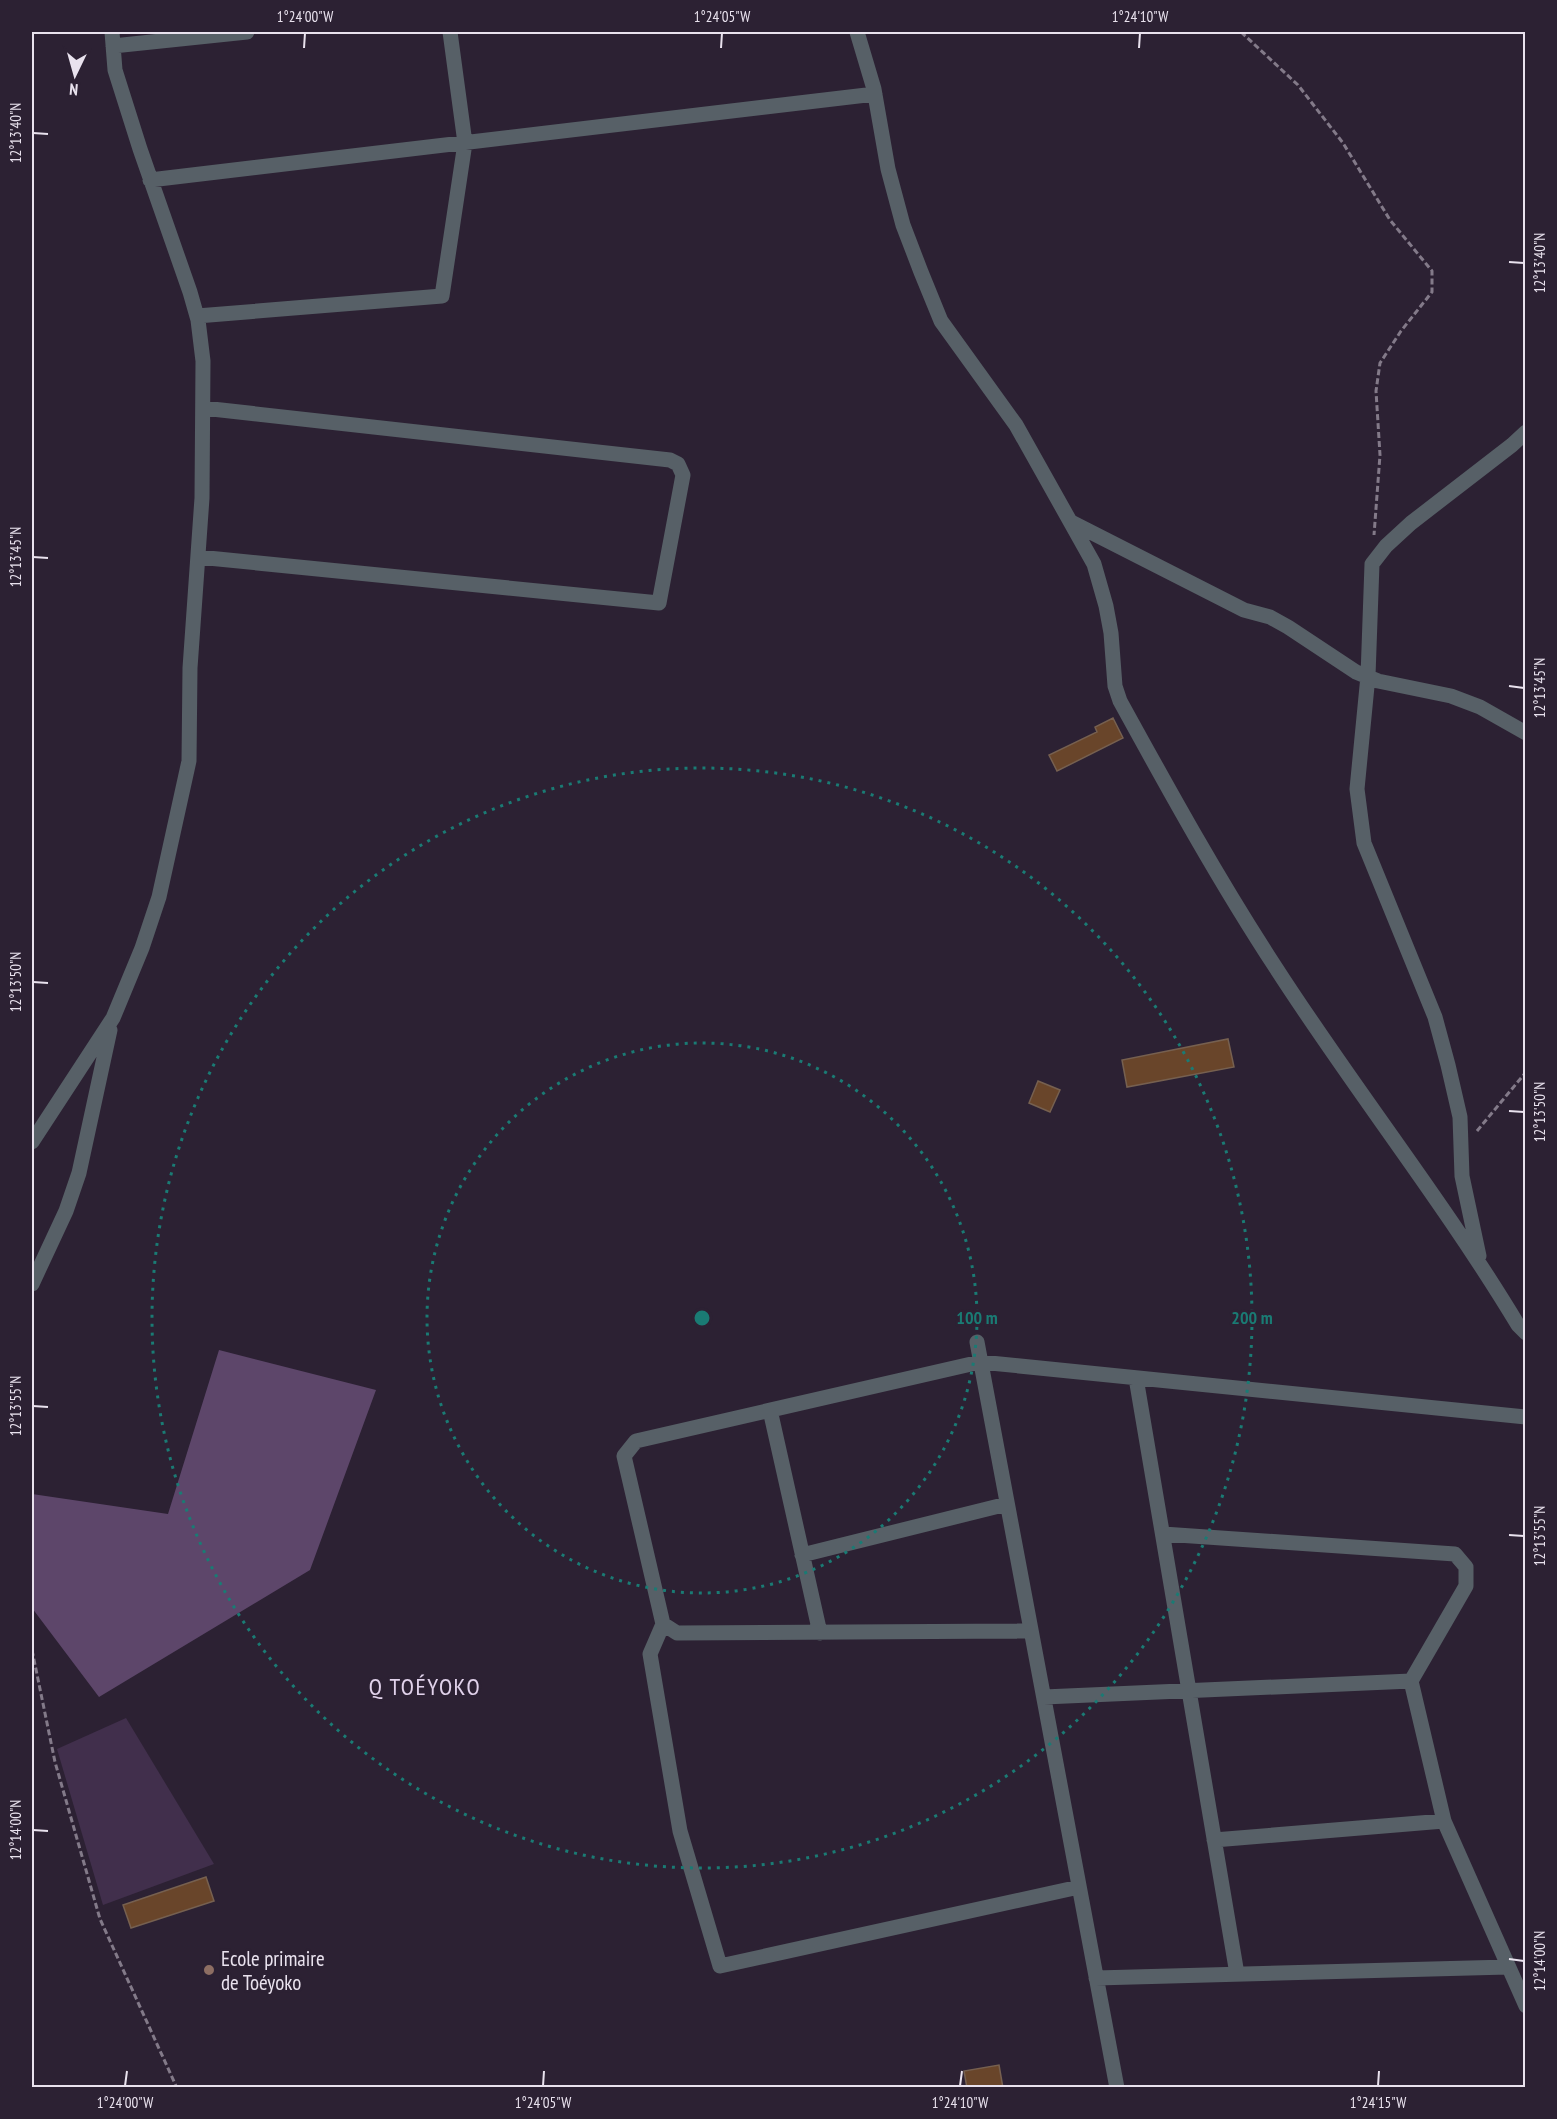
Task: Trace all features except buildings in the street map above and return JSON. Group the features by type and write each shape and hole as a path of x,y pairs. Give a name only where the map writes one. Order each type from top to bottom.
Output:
{"street":[{"path":"32,1284 66,1211 80,1173 113,1018 142,948 159,897 189,761 190,669 202,498 203,361 197,316 115,70 113,39 247,32"},
{"path":"197,316 442,296 465,143 450,32"},
{"path":"857,32 875,94 888,169 903,225 941,321 1016,425 1094,564 1106,606 1111,633 1115,686 1120,701 1209,862 1276,969 1385,1129 1480,1262 1518,1325 1526,1333"},
{"path":"150,180 875,94"},
{"path":"198,557 659,603 683,475 678,464 670,460 202,408"},
{"path":"1480,1262 1462,1176 1460,1117 1435,1017 1364,843 1357,789 1368,676 1372,564 1386,546 1411,523 1526,432"},
{"path":"1071,522 1244,610 1270,617 1356,672 1378,681 1451,696 1480,707 1526,734"},
{"path":"32,1142 113,1018"},
{"path":"977,1342 1117,2088"},
{"path":"1079,1887 720,1966 680,1831 650,1654 663,1624 624,1456 636,1441 980,1362 1526,1417"},
{"path":"1136,1378 1237,1974"},
{"path":"770,1410 820,1633"},
{"path":"802,1555 1007,1504"},
{"path":"1163,1534 1455,1554 1466,1567 1466,1586 1411,1681 1444,1821 1526,2006"},
{"path":"663,1624 677,1634 1031,1631"},
{"path":"1044,1697 1411,1681"},
{"path":"1214,1840 1444,1821"},
{"path":"1096,1978 1508,1967"}],"path":[{"path":"1241,32 1298,85 1343,143 1390,220 1432,271 1432,292 1401,331 1380,363 1376,391 1380,455 1372,564"},
{"path":"1461,1147 1483,1126 1526,1072"},
{"path":"32,1650 55,1762 100,1919 177,2088"}],"shaded area":[{"path":"219,1350 376,1390 310,1570 99,1697 32,1608 32,1494 168,1514"},
{"path":"126,1718 214,1864 103,1905 57,1749"}],"place":[{"name":"Ecole primaire de Toéyoko","path":"209,1970"}],"district":[{"name":"Q TOÉYOKO","path":"425,1686"}]}
